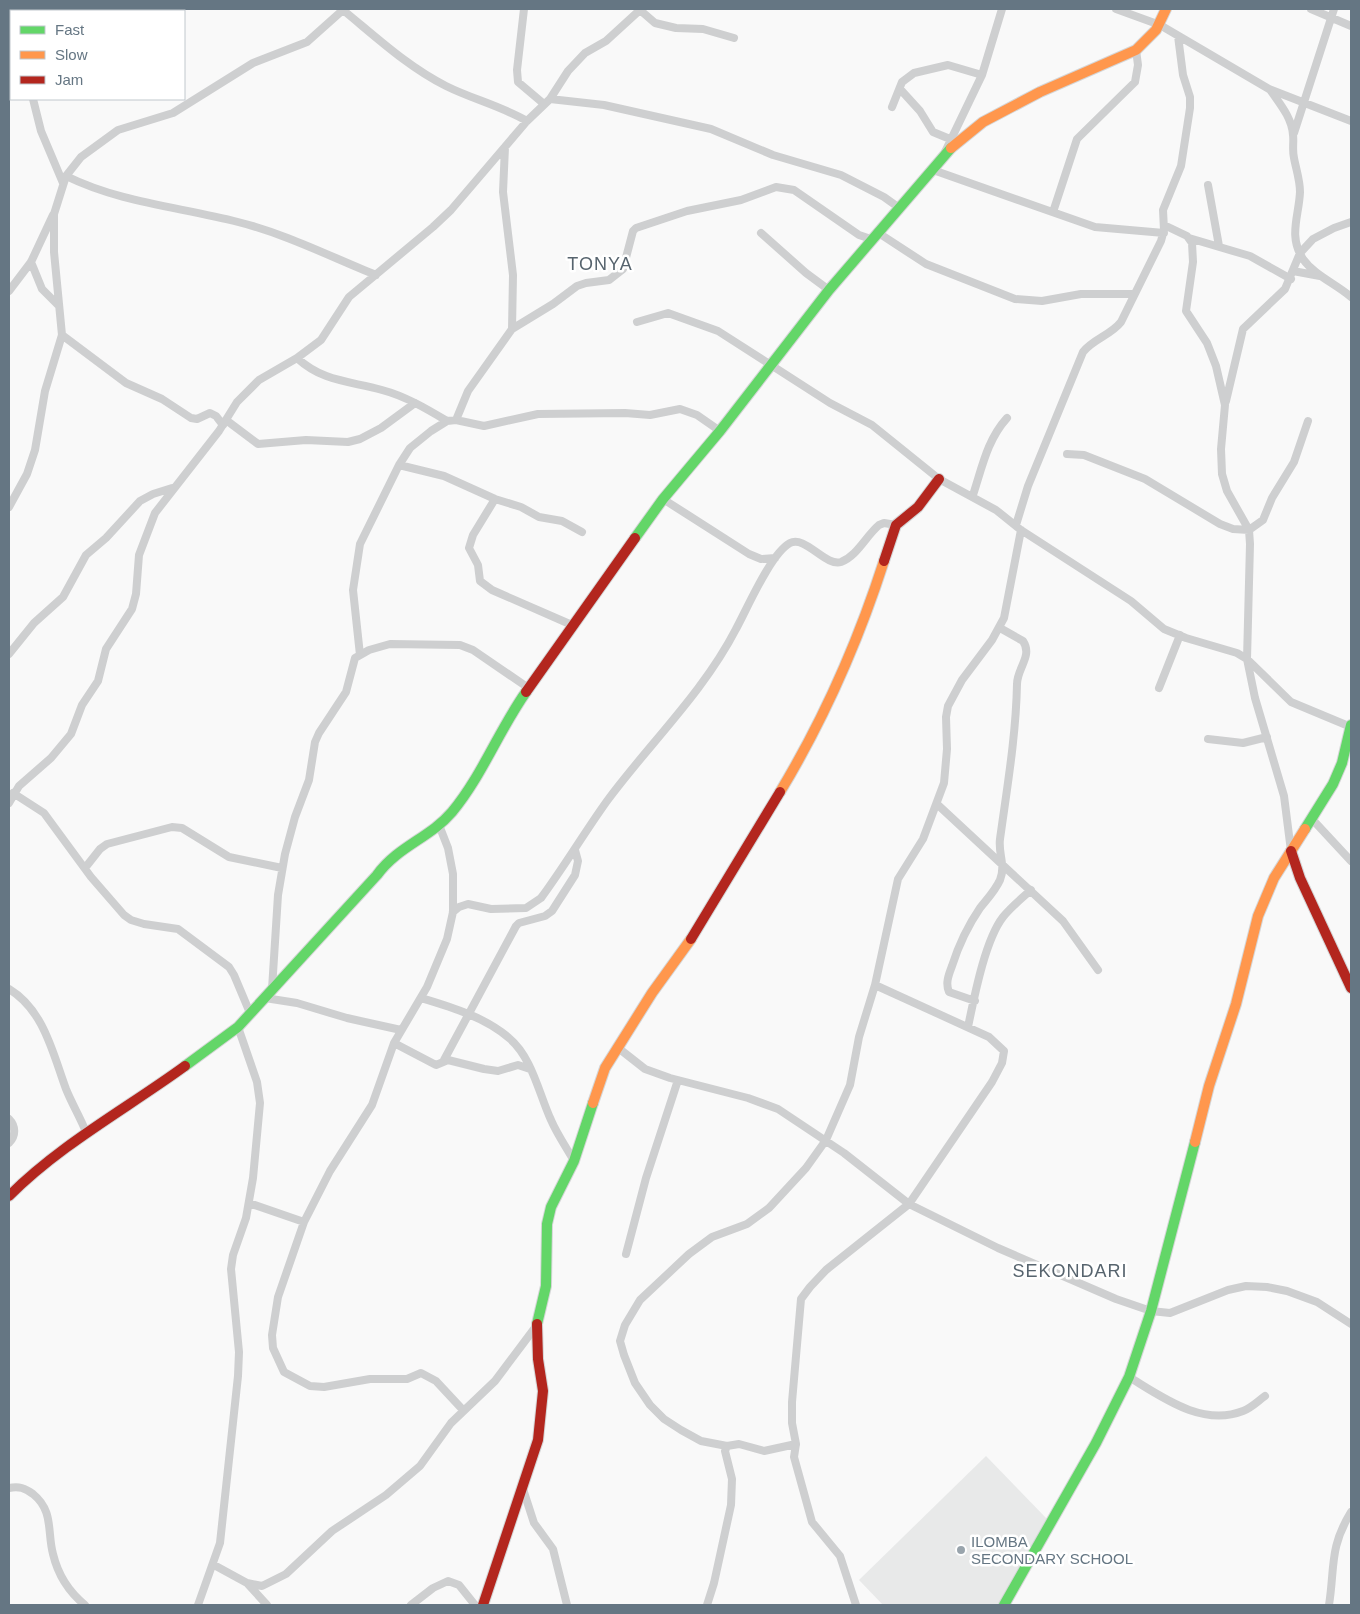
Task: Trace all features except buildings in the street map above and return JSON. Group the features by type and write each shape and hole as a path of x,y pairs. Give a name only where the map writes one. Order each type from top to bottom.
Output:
{"street":[{"path":"9,291 31,262 54,214 65,179 81,157 118,130 173,113 253,63 307,42 344,9 404,60 438,81 510,111 527,121"},
{"path":"524,9 517,70 518,82 547,101 604,106 711,129 773,155 840,175 884,197 898,208"},
{"path":"944,156 950,139 982,75 1002,9"},
{"path":"1116,9 1160,24 1269,89 1351,121"},
{"path":"9,1196 27,1178 86,1132 138,1100 238,1027 378,875 388,861 402,848 439,825 464,796 512,712 530,689 572,625 664,499 720,431 829,290 960,138 983,122 1049,88 1136,50 1151,37 1160,24 1166,9"},
{"path":"1311,9 1351,26"},
{"path":"1334,9 1303,102 1294,137 1293,154 1300,185 1294,234 1300,253 1309,266 1351,297"},
{"path":"9,803 13,793 58,752 71,734 82,705 98,681 106,649 132,609 143,544 155,513 225,422 237,402 258,380 297,358 321,340 349,297 451,210 527,121 547,101 568,71 585,53 606,40 640,10 655,22 676,28 704,29 734,38"},
{"path":"796,1444 764,1451 739,1444 727,1446 701,1441 681,1430 664,1419 650,1405 635,1383 620,1342 625,1324 640,1300 689,1254 712,1237 747,1224 768,1208 800,1175 826,1140 850,1086 862,1024 875,985 898,878 920,846 938,805 947,766 946,717 948,706 966,675 1000,628 1008,600 1019,528 1028,486 1083,352 1094,341 1119,325 1159,248 1164,229 1164,210 1180,166 1190,108 1190,98 1183,75 1178,36"},
{"path":"1053,212 1076,139 1135,82 1138,65 1136,50"},
{"path":"892,107 906,77 914,73 948,65 982,75"},
{"path":"900,89 920,111 933,132 950,139"},
{"path":"1269,89 1290,121 1294,137"},
{"path":"33,100 40,131 65,179 107,193 239,222 271,232 376,275"},
{"path":"504,148 503,192 514,275 512,329"},
{"path":"933,170 1099,228 1164,229 1250,256 1292,275 1322,276"},
{"path":"1208,185 1219,246"},
{"path":"360,655 352,590 355,564 360,544 399,465 410,448 421,438 452,421 468,391 512,329 553,304 577,286 609,280 623,269 633,231 636,228 687,212 741,200 776,187 794,190 859,234 874,236 926,264 1015,299 1042,301 1081,294 1134,294"},
{"path":"9,506 27,474 35,450 46,391 62,335 58,304 54,214"},
{"path":"1351,222 1317,236 1300,253 1292,275 1281,294 1243,329 1225,405 1221,449 1222,474 1227,491 1248,530 1251,556 1246,627 1247,659 1255,698 1284,796 1291,851 1300,878 1351,988"},
{"path":"761,233 806,273 829,290"},
{"path":"1190,238 1193,251 1186,311 1212,354 1225,405"},
{"path":"31,262 42,289 58,304"},
{"path":"637,322 668,313 718,331 830,403 872,425 939,479 973,495 1019,528 1119,592 1164,628 1180,636 1237,653 1247,659 1291,702 1351,726 1342,763 1333,784 1274,878 1258,916 1236,1004 1209,1086 1152,1311 1129,1376 1100,1434 1004,1605"},
{"path":"62,335 126,383 162,399 191,418 197,418 210,413 258,444 306,440 348,442 381,428 416,403"},
{"path":"297,358 310,371 383,390 416,403 452,421 484,426 538,414 625,413 650,415 680,409 697,415 720,431"},
{"path":"973,495 989,444 996,430 1007,418"},
{"path":"1067,454 1084,455 1139,477 1220,524 1233,529 1248,530 1263,520 1275,492 1298,453 1308,421"},
{"path":"399,465 444,476 495,499 521,507 538,517 562,521 582,532"},
{"path":"483,1605 538,1440 543,1391 537,1352 537,1325 546,1286 550,1207 574,1161 605,1068 617,1047 685,948 775,803 816,732 866,617 896,525 918,508 939,479"},
{"path":"9,654 34,623 63,597 86,555 106,538 140,501 153,494 173,488"},
{"path":"495,499 473,535 469,548 478,565 480,581 492,590 572,625"},
{"path":"664,499 749,554 761,559 775,558"},
{"path":"453,912 463,905 505,910 532,906 541,898 607,801 666,729 705,676 735,631 775,558 791,542 799,542 839,563 850,558 879,526 884,523 896,525"},
{"path":"975,1001 949,992 948,982 961,938 996,889 1004,867 1000,853 1000,838 1004,820 1017,713 1018,672 1026,657 1027,650 1023,641 1000,628"},
{"path":"1159,688 1180,636"},
{"path":"267,994 272,989 276,914 282,868 295,817 312,769 315,742 342,699 348,684 352,664 360,655 385,645 396,643 460,646 472,650 530,689"},
{"path":"1208,739 1243,743 1267,737"},
{"path":"13,793 44,813 84,868 116,907 131,920 178,929 217,957 234,975 250,1013"},
{"path":"938,805 1063,921 1098,970"},
{"path":"1312,820 1351,862"},
{"path":"439,825 448,848 453,874 453,912 447,939 422,998 394,1043 372,1105 330,1171 304,1222 274,1317 272,1348 284,1372 304,1383 324,1387 370,1379 406,1379 421,1373 436,1380 463,1410"},
{"path":"84,868 100,848 107,844 172,827 182,828 229,857 282,868"},
{"path":"394,1043 436,1065 444,1060 467,1014 516,926 519,923 546,916 562,896 578,868 575,850"},
{"path":"968,1027 985,957 996,929 1002,918 1031,890"},
{"path":"856,1605 840,1556 815,1526 807,1509 794,1457 796,1444 792,1423 792,1402 801,1299 826,1270 909,1204 992,1082 1002,1063 1004,1051 990,1037 875,985"},
{"path":"9,990 20,998 42,1026 56,1058 66,1089 86,1132"},
{"path":"267,994 347,1018 401,1030"},
{"path":"422,998 467,1014 509,1038 519,1049 552,1121 574,1161"},
{"path":"198,1605 214,1566 220,1543 239,1352 231,1269 249,1203 260,1103 257,1082 238,1027"},
{"path":"617,1047 645,1069 678,1080 748,1098 778,1109 805,1129 826,1140 909,1204 998,1248 1072,1278 1100,1293 1152,1311 1170,1313 1228,1290 1246,1286 1267,1287 1287,1291 1317,1302 1351,1324"},
{"path":"444,1060 498,1071 518,1065 530,1070"},
{"path":"626,1254 646,1178 678,1080"},
{"path":"9,1119 13,1123 14,1132 9,1143"},
{"path":"249,1203 304,1222"},
{"path":"214,1566 247,1583 262,1586 286,1574 332,1531 386,1495 420,1466 451,1423 495,1381 537,1325"},
{"path":"1129,1376 1168,1400 1197,1413 1231,1415 1245,1410 1265,1396"},
{"path":"707,1605 714,1583 731,1505 732,1479 725,1451 727,1446"},
{"path":"9,1488 22,1487 40,1500 48,1512 52,1553 58,1571 66,1587 85,1605"},
{"path":"522,1489 534,1523 552,1549 567,1605"},
{"path":"1328,1605 1331,1571 1337,1538 1351,1512"},
{"path":"411,1605 433,1588 448,1581 460,1585 475,1605"},
{"path":"247,1583 267,1605"}],"shaded area":[{"name":"ILOMBA SECONDARY SCHOOL","path":"986,1456 1048,1520 1003,1605 883,1605 859,1580"}],"traffic: fast":[{"path":"635,538 663,499 720,431 829,290 951,148"},
{"path":"185,1066 238,1027 385,865 404,849 434,829 452,812 463,798 526,692"},
{"path":"1305,829 1333,784 1342,763 1351,725"},
{"path":"537,1324 546,1286 547,1224 551,1207 574,1161 593,1103"},
{"path":"1004,1605 1096,1443 1129,1377 1151,1311 1195,1142"}],"traffic: slow":[{"path":"951,148 983,122 1040,92 1136,50 1156,30 1166,9"},
{"path":"780,792 839,680 863,621 884,561"},
{"path":"1195,1142 1209,1086 1236,1004 1258,916 1274,878 1305,829"},
{"path":"593,1103 605,1068 652,993 691,939"}],"traffic: jam":[{"path":"884,561 896,525 918,507 939,479"},
{"path":"526,692 635,538"},
{"path":"691,939 780,792"},
{"path":"1291,851 1300,878 1351,988"},
{"path":"9,1196 29,1177 72,1143 185,1066"},
{"path":"483,1605 538,1440 543,1391 538,1359 537,1324"}],"place":[{"name":"ILOMBA SECONDARY SCHOOL","path":"961,1550"}],"district":[{"name":"TONYA","path":"600,264"},
{"name":"SEKONDARI","path":"1070,1271"}]}
